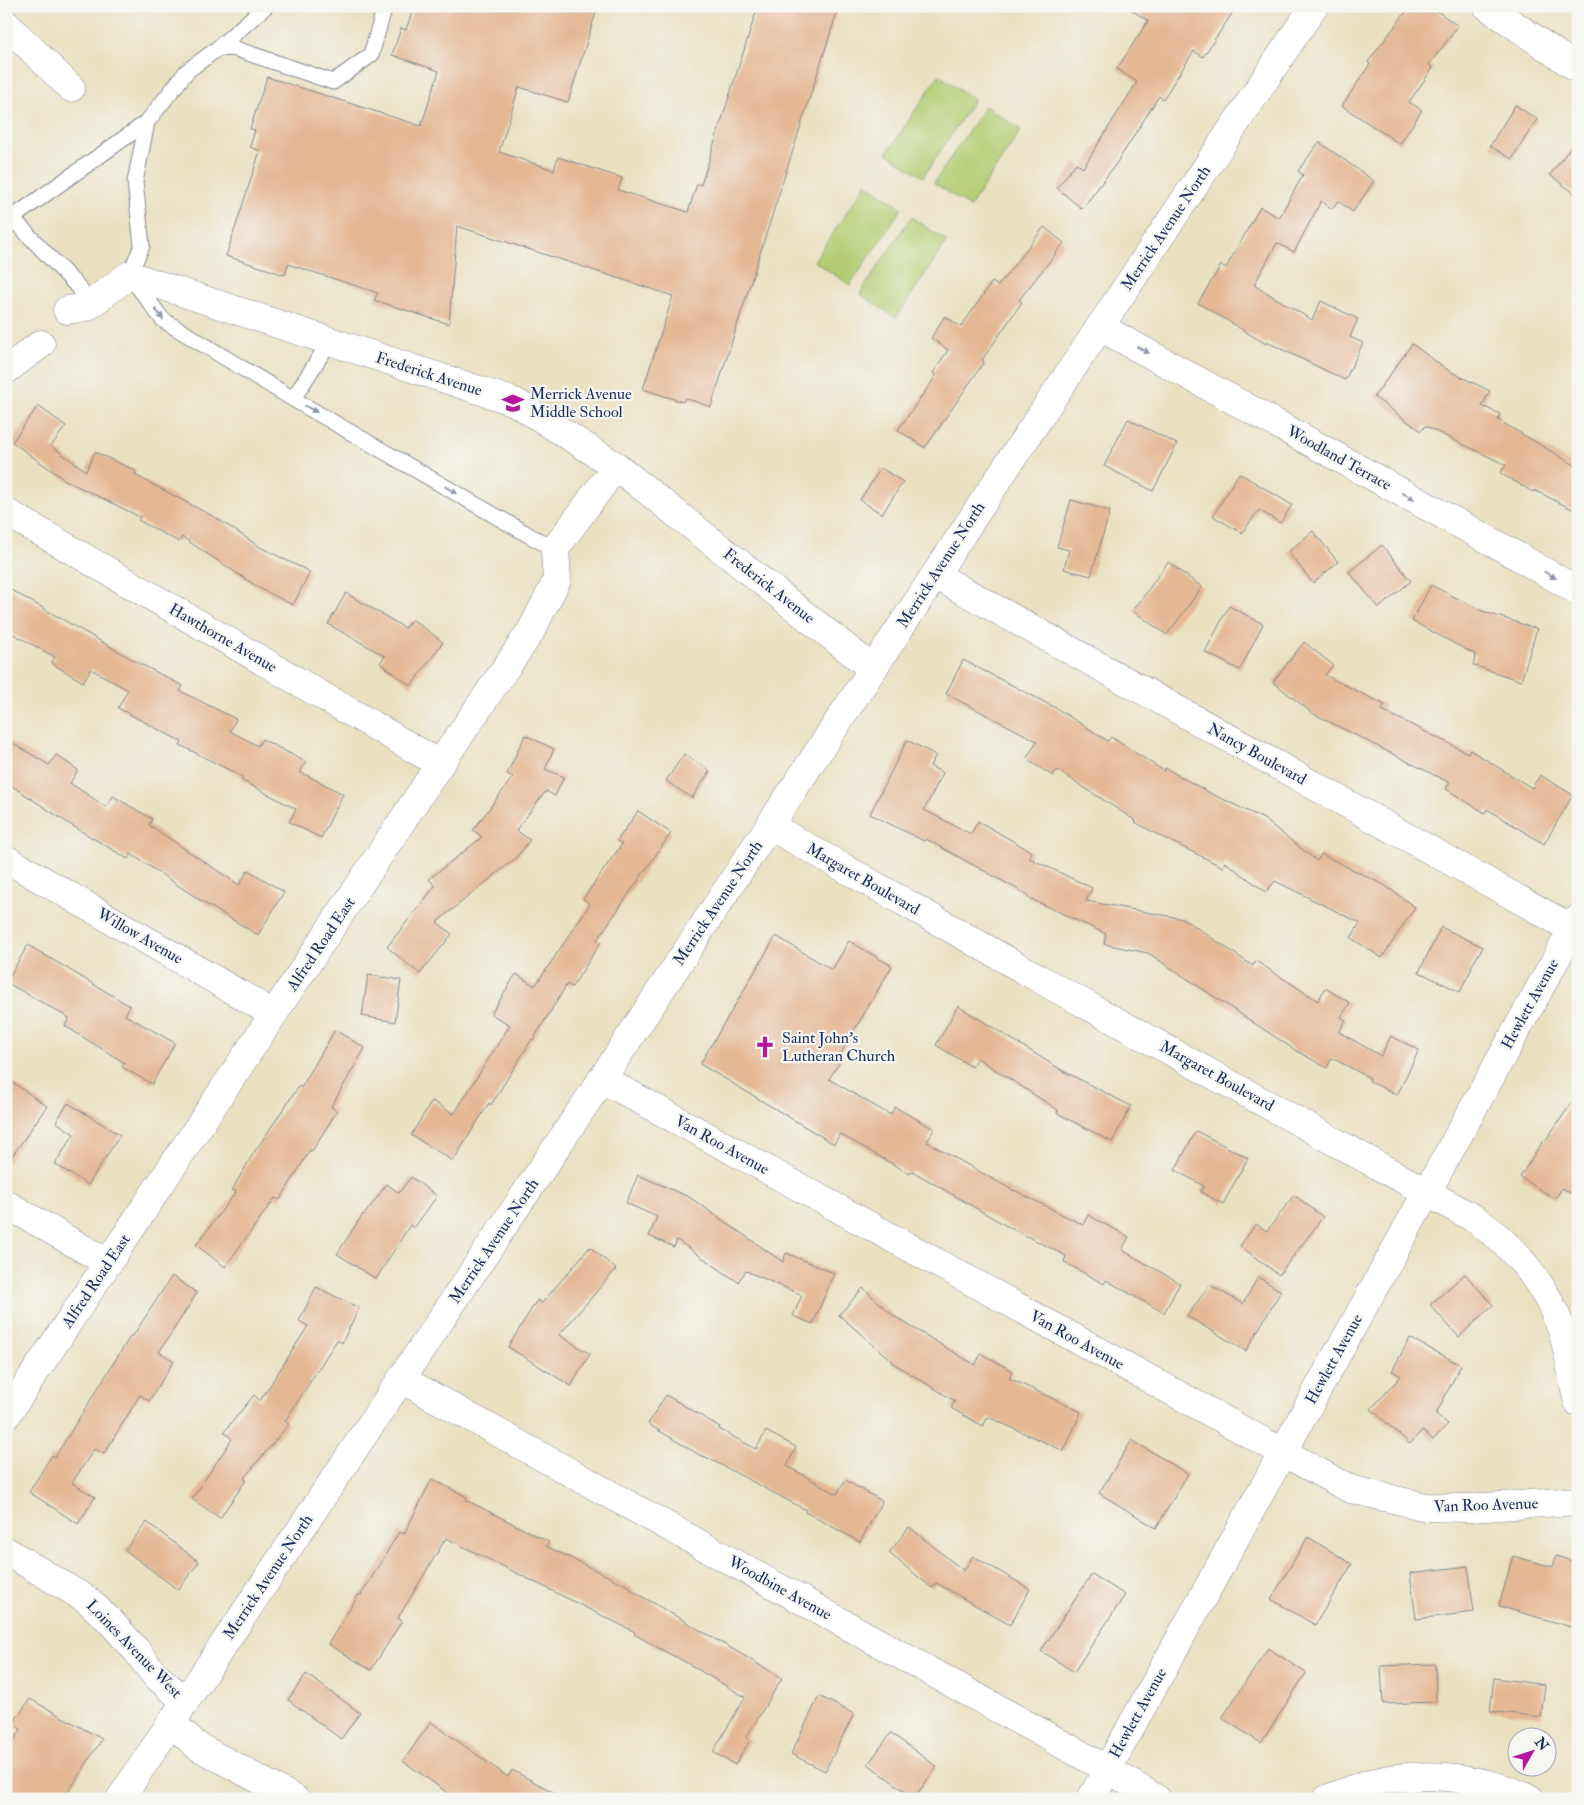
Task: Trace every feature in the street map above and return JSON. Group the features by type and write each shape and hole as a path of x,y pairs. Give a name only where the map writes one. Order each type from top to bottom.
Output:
{"street":[{"name":"Merrick Avenue North","path":"120,1799 602,1080 1314,6"},
{"path":"1487,6 1578,70"},
{"path":"6,24 71,88"},
{"path":"77,309 129,275"},
{"name":"Frederick Avenue","path":"129,275 515,402 616,466 873,669"},
{"name":"Woodland Terrace","path":"1100,327 1578,591"},
{"path":"6,370 41,344"},
{"path":"555,549 616,466"},
{"name":"Hawthorne Avenue","path":"6,512 440,764"},
{"name":"Alfred Road East","path":"6,1416 440,764 531,631 557,580 555,549"},
{"name":"Nancy Boulevard","path":"936,575 1576,927"},
{"name":"Margaret Boulevard","path":"770,826 1054,987 1475,1219 1512,1249 1539,1284 1561,1328 1578,1402"},
{"name":"Willow Avenue","path":"6,859 274,1014"},
{"name":"Hewlett Avenue","path":"1091,1799 1282,1452 1576,927"},
{"name":"Van Roo Avenue","path":"602,1080 1350,1489 1426,1507 1468,1508 1578,1500"},
{"path":"6,1204 108,1263"},
{"name":"Woodbine Avenue","path":"401,1379 1107,1769 1157,1799"},
{"name":"Loines Avenue West","path":"6,1552 86,1599 120,1632 154,1674 197,1746 294,1799"},
{"path":"1327,1799 1368,1784 1389,1779 1448,1775 1509,1789 1530,1799"}],"lane":[{"path":"77,309 80,289 12,218 147,122 187,71 217,49 266,6"},
{"path":"217,49 233,48 333,82 371,55 385,6"},
{"path":"147,122 135,182 142,246 129,275 163,320 293,399 555,549"},
{"path":"293,399 330,341"}],"green space":[{"path":"939,75 974,100 923,177 887,153"},
{"path":"985,106 1021,130 970,207 934,183"},
{"path":"866,184 902,208 850,285 814,261"},
{"path":"911,217 947,241 896,318 860,294"}],"building":[{"path":"414,6 598,6 568,102 519,87 499,152 554,170 558,157 622,178 618,190 688,212 697,184 701,185 758,6 839,6 711,407 685,398 683,402 643,389 673,296 457,226 449,324 374,300 378,293 288,264 285,275 226,256 260,151 250,147 255,130 250,129 267,77 421,126 439,71 392,55 401,28 406,30"},
{"path":"1126,6 1237,6 1203,57 1194,51 1163,99 1159,96 1116,164 1082,209 1057,188 1076,163 1083,168 1137,82 1117,69 1148,21"},
{"path":"1410,6 1430,6 1458,26 1429,65 1433,68 1409,102 1422,110 1400,144 1342,106 1370,64 1368,62"},
{"path":"1515,105 1537,119 1512,159 1490,146"},
{"path":"1578,138 1578,196 1550,175"},
{"path":"1319,142 1374,181 1353,212 1338,201 1332,209 1321,201 1294,252 1277,243 1254,285 1312,320 1321,301 1358,319 1350,337 1363,343 1345,380 1267,342 1266,344 1198,303 1221,265 1226,268 1260,207 1279,218 1303,175 1298,171"},
{"path":"1044,227 1064,243 1019,300 1022,302 982,360 984,362 925,448 898,430 936,376 933,373 948,350 931,338 945,316 961,327 992,282 998,286"},
{"path":"1412,344 1449,371 1490,391 1482,406 1500,414 1498,420 1578,467 1578,512 1534,490 1533,492 1500,473 1506,465 1425,426 1421,431 1374,397"},
{"path":"38,406 66,426 51,446 86,471 95,452 136,471 135,475 218,519 260,547 310,572 293,605 259,588 182,537 179,542 138,520 140,517 65,480 12,442"},
{"path":"1128,419 1177,444 1153,491 1104,466"},
{"path":"881,468 903,482 882,514 860,500"},
{"path":"1239,473 1292,505 1280,523 1259,510 1242,533 1213,516"},
{"path":"1071,500 1110,511 1091,576 1064,569 1069,550 1057,547"},
{"path":"1313,531 1338,562 1313,583 1288,552"},
{"path":"1382,545 1411,581 1379,608 1349,572"},
{"path":"1168,562 1202,587 1167,635 1133,611"},
{"path":"1431,585 1482,611 1537,629 1521,681 1473,665 1476,655 1412,621"},
{"path":"6,587 137,662 183,686 180,691 236,719 230,731 258,746 262,739 306,762 300,772 343,794 321,838 289,822 296,809 241,780 243,777 180,745 182,742 118,708 128,690 91,669 83,682 51,663 55,657 6,630"},
{"path":"346,593 405,628 412,619 443,642 411,686 380,663 385,656 328,624"},
{"path":"1229,606 1263,624 1240,670 1205,652"},
{"path":"1304,642 1333,665 1325,675 1385,705 1382,710 1468,753 1470,750 1532,788 1540,775 1573,795 1544,844 1487,809 1485,813 1446,789 1450,783 1312,713 1273,682"},
{"path":"963,660 1056,708 1108,741 1111,737 1164,771 1165,768 1210,793 1264,819 1317,861 1321,854 1384,885 1415,907 1382,958 1351,938 1360,923 1275,881 1266,892 1225,862 1223,867 1158,835 1135,822 1057,770 1053,776 1026,759 1037,741 946,694"},
{"path":"525,735 554,749 545,769 564,777 555,796 546,791 516,830 530,840 517,857 437,922 452,934 420,974 387,947 435,886 429,879 482,837 473,830 513,777 507,774"},
{"path":"6,739 49,765 56,755 78,770 70,783 106,807 113,796 152,819 149,825 239,885 248,870 284,892 258,935 206,904 131,854 128,859 71,825 6,782"},
{"path":"907,740 936,755 930,766 943,773 924,810 971,834 978,821 1032,852 1029,858 1092,888 1086,901 1184,919 1253,966 1256,961 1318,1001 1325,988 1350,1003 1341,1017 1346,1020 1339,1032 1381,1056 1391,1036 1419,1050 1397,1095 1369,1081 1370,1078 1332,1058 1327,1068 1295,1050 1148,953 1104,944 1106,934 1027,897 1028,895 926,839 924,841 870,814"},
{"path":"684,754 710,771 692,798 666,781"},
{"path":"638,811 671,833 597,940 601,942 572,987 567,984 533,1040 491,1105 489,1103 453,1161 411,1135 432,1101 454,1114 510,1025 491,1014 516,974 535,986 590,904 583,899 622,844 617,841"},
{"path":"1441,927 1483,947 1471,967 1460,992 1419,972"},
{"path":"776,936 832,970 849,941 892,966 838,1058 841,1060 829,1079 890,1115 895,1107 934,1129 927,1142 1014,1191 1083,1225 1088,1215 1129,1237 1122,1250 1180,1283 1164,1313 1106,1280 1104,1284 1064,1262 1066,1256 1005,1225 912,1171 910,1174 840,1134 834,1144 700,1064"},
{"path":"28,945 130,1006 125,1015 175,1043 152,1084 122,1067 125,1063 65,1026 69,1018 6,982"},
{"path":"368,975 401,980 395,1022 362,1016"},
{"path":"958,1006 1063,1071 1131,1106 1112,1142 1057,1113 1058,1110 977,1058 972,1067 936,1045"},
{"path":"335,1030 365,1048 331,1107 337,1111 312,1151 310,1150 280,1200 275,1198 225,1267 196,1245 236,1192 232,1190 253,1154 299,1086 301,1088"},
{"path":"6,1078 47,1106 6,1165"},
{"path":"1578,1094 1578,1198 1562,1188 1555,1199 1520,1177 1544,1140"},
{"path":"68,1103 120,1135 88,1185 55,1164 74,1134 56,1122"},
{"path":"1196,1131 1248,1158 1223,1204 1201,1192 1204,1186 1175,1170"},
{"path":"638,1175 689,1197 783,1262 786,1253 834,1273 813,1324 793,1316 802,1295 746,1271 738,1282 677,1240 674,1247 649,1236 657,1217 626,1203"},
{"path":"411,1177 437,1196 414,1228 410,1225 376,1279 337,1254 363,1214 387,1184 399,1193"},
{"path":"1294,1195 1323,1217 1279,1275 1240,1246 1256,1224 1267,1231"},
{"path":"590,1247 616,1269 559,1335 590,1354 571,1386 508,1347 537,1300 542,1303"},
{"path":"1465,1274 1493,1305 1459,1337 1430,1305"},
{"path":"172,1276 197,1293 159,1352 174,1361 149,1401 140,1395 104,1454 94,1449 72,1483 95,1497 78,1524 29,1492 52,1455 55,1457 131,1335 133,1336"},
{"path":"1258,1277 1281,1291 1246,1351 1187,1316 1210,1285 1243,1304"},
{"path":"316,1287 359,1308 342,1343 337,1340 285,1421 289,1424 244,1478 246,1480 220,1518 192,1499 232,1439 224,1432 254,1395 260,1401 308,1326 299,1321"},
{"path":"863,1288 895,1317 975,1365 981,1354 1013,1371 1009,1378 1081,1412 1064,1451 988,1417 983,1426 951,1408 955,1401 891,1362 839,1315"},
{"path":"1410,1338 1461,1365 1436,1414 1448,1424 1433,1440 1422,1430 1410,1444 1371,1409 1401,1376 1392,1371"},
{"path":"666,1395 720,1427 719,1429 756,1449 766,1431 796,1447 787,1466 837,1494 845,1480 882,1501 860,1542 805,1512 806,1510 703,1457 648,1424"},
{"path":"1132,1440 1188,1474 1156,1528 1099,1493"},
{"path":"432,1479 467,1497 466,1500 549,1542 546,1546 632,1588 631,1590 782,1678 746,1738 750,1740 735,1765 713,1752 745,1697 634,1634 635,1632 446,1538 398,1618 402,1621 371,1670 328,1644 359,1594 361,1595 399,1532 404,1534"},
{"path":"147,1522 199,1562 178,1590 125,1550"},
{"path":"909,1527 964,1571 973,1556 1030,1589 1010,1625 936,1583 932,1588 889,1553"},
{"path":"1308,1537 1352,1564 1315,1625 1271,1599"},
{"path":"1513,1556 1553,1567 1556,1556 1578,1563 1578,1629 1499,1606"},
{"path":"1468,1566 1474,1612 1416,1619 1410,1573"},
{"path":"1092,1574 1125,1595 1074,1672 1041,1651"},
{"path":"1268,1648 1306,1673 1261,1743 1222,1718"},
{"path":"1435,1664 1436,1702 1383,1704 1381,1666"},
{"path":"306,1674 360,1713 341,1739 288,1700"},
{"path":"1494,1678 1545,1685 1541,1717 1490,1711"},
{"path":"819,1696 854,1714 825,1771 791,1754"},
{"path":"30,1699 102,1739 64,1799 6,1799 6,1754 21,1729 12,1724"},
{"path":"431,1722 508,1777 512,1770 566,1799 456,1799 403,1761"},
{"path":"891,1733 937,1767 914,1798 868,1764"}],"place":[{"name":"Merrick Avenue Middle School","path":"513,403"},
{"name":"Saint John's Lutheran Church","path":"765,1047"}]}
